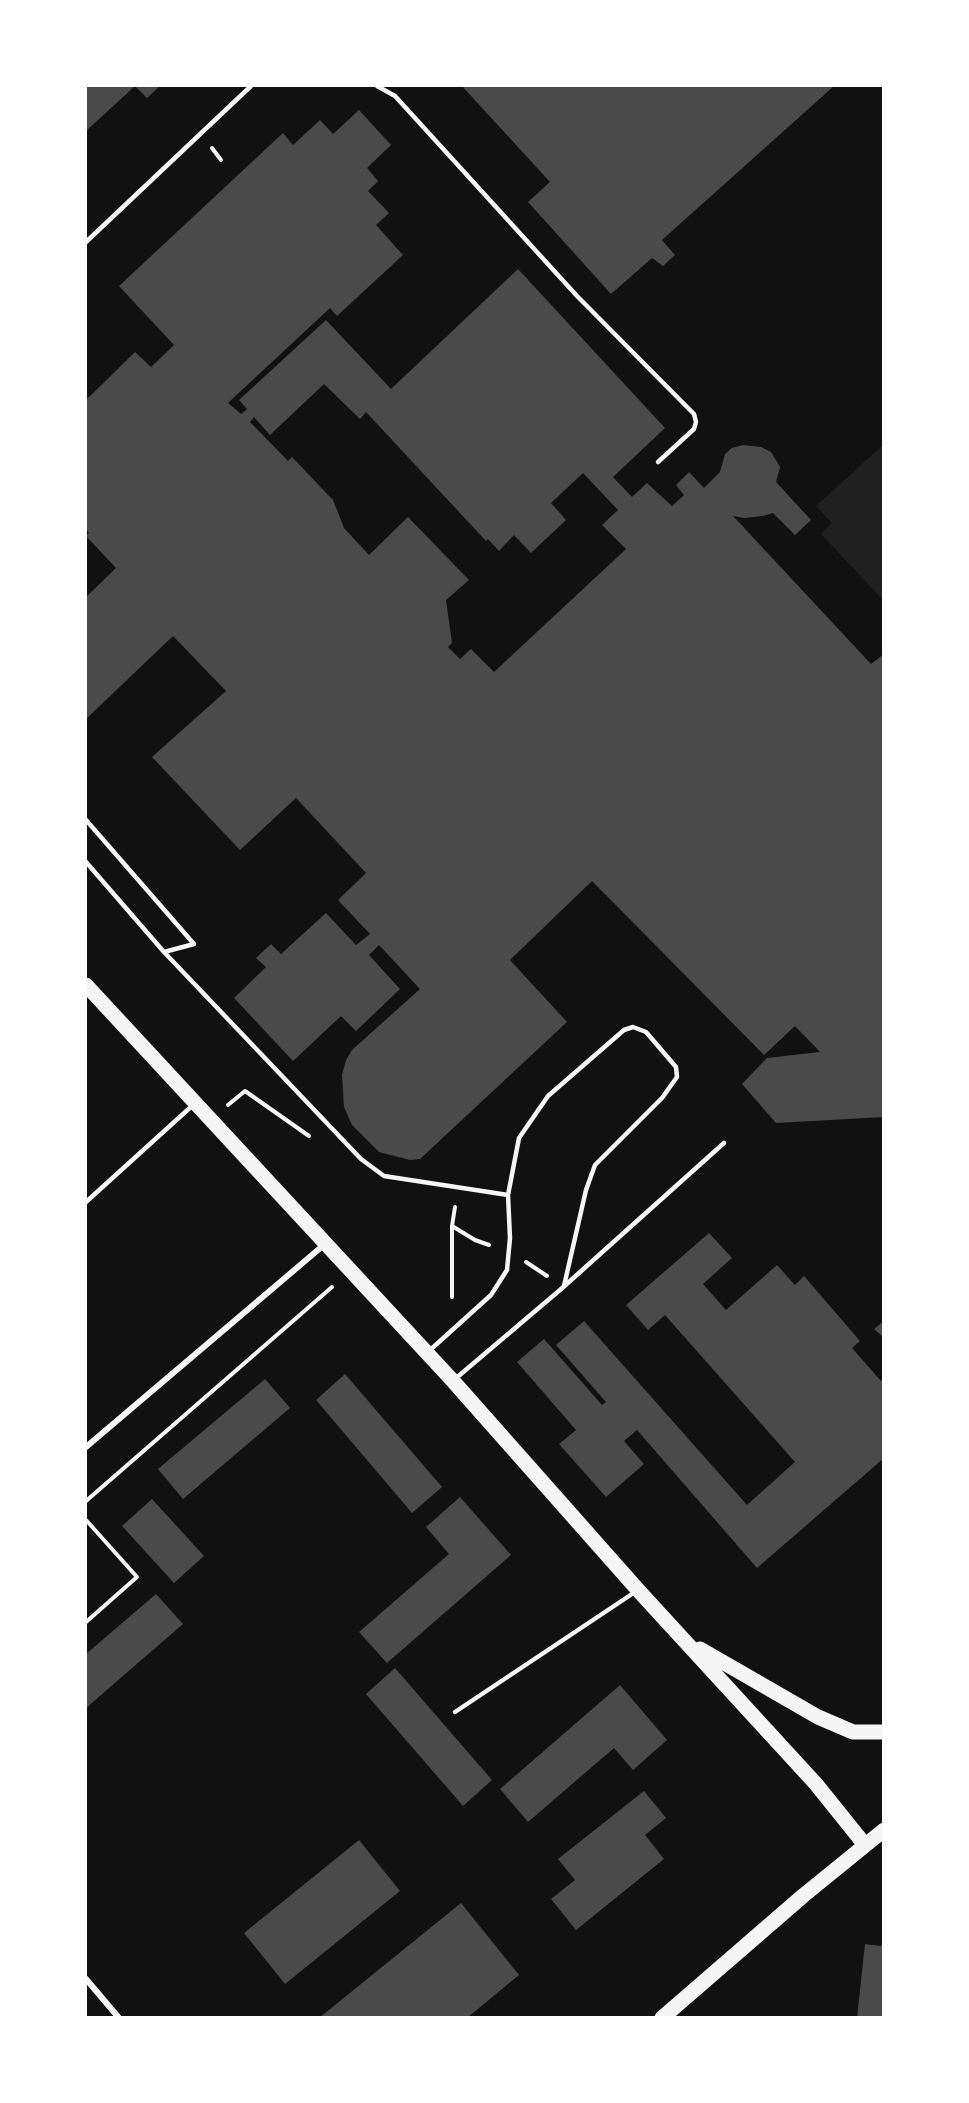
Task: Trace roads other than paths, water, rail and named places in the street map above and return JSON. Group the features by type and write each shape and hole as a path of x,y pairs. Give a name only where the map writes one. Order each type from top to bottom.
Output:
{"main road":[{"path":"86,985 453,1381 638,1590 816,1784 865,1845"},
{"path":"685,1640 818,1717 853,1732 884,1732"},
{"path":"662,2018 804,1895 884,1830"}],"street":[{"path":"86,1447 325,1244"},
{"path":"86,1979 119,2018"}],"lane":[{"path":"86,242 251,86"},
{"path":"377,86 395,96 577,296 694,414 696,422 694,429 658,462"},
{"path":"86,820 194,944 164,952"},
{"path":"86,862 164,952 361,1159 384,1176 508,1195"},
{"path":"427,1353 491,1295 507,1270 510,1238 508,1195 519,1138 548,1096 624,1029 633,1027 645,1032 676,1067 677,1077 662,1098 596,1165 586,1190 562,1288"},
{"path":"86,1202 195,1103"},
{"path":"453,1381 562,1288 724,1143"},
{"path":"455,1712 638,1590"}]}
